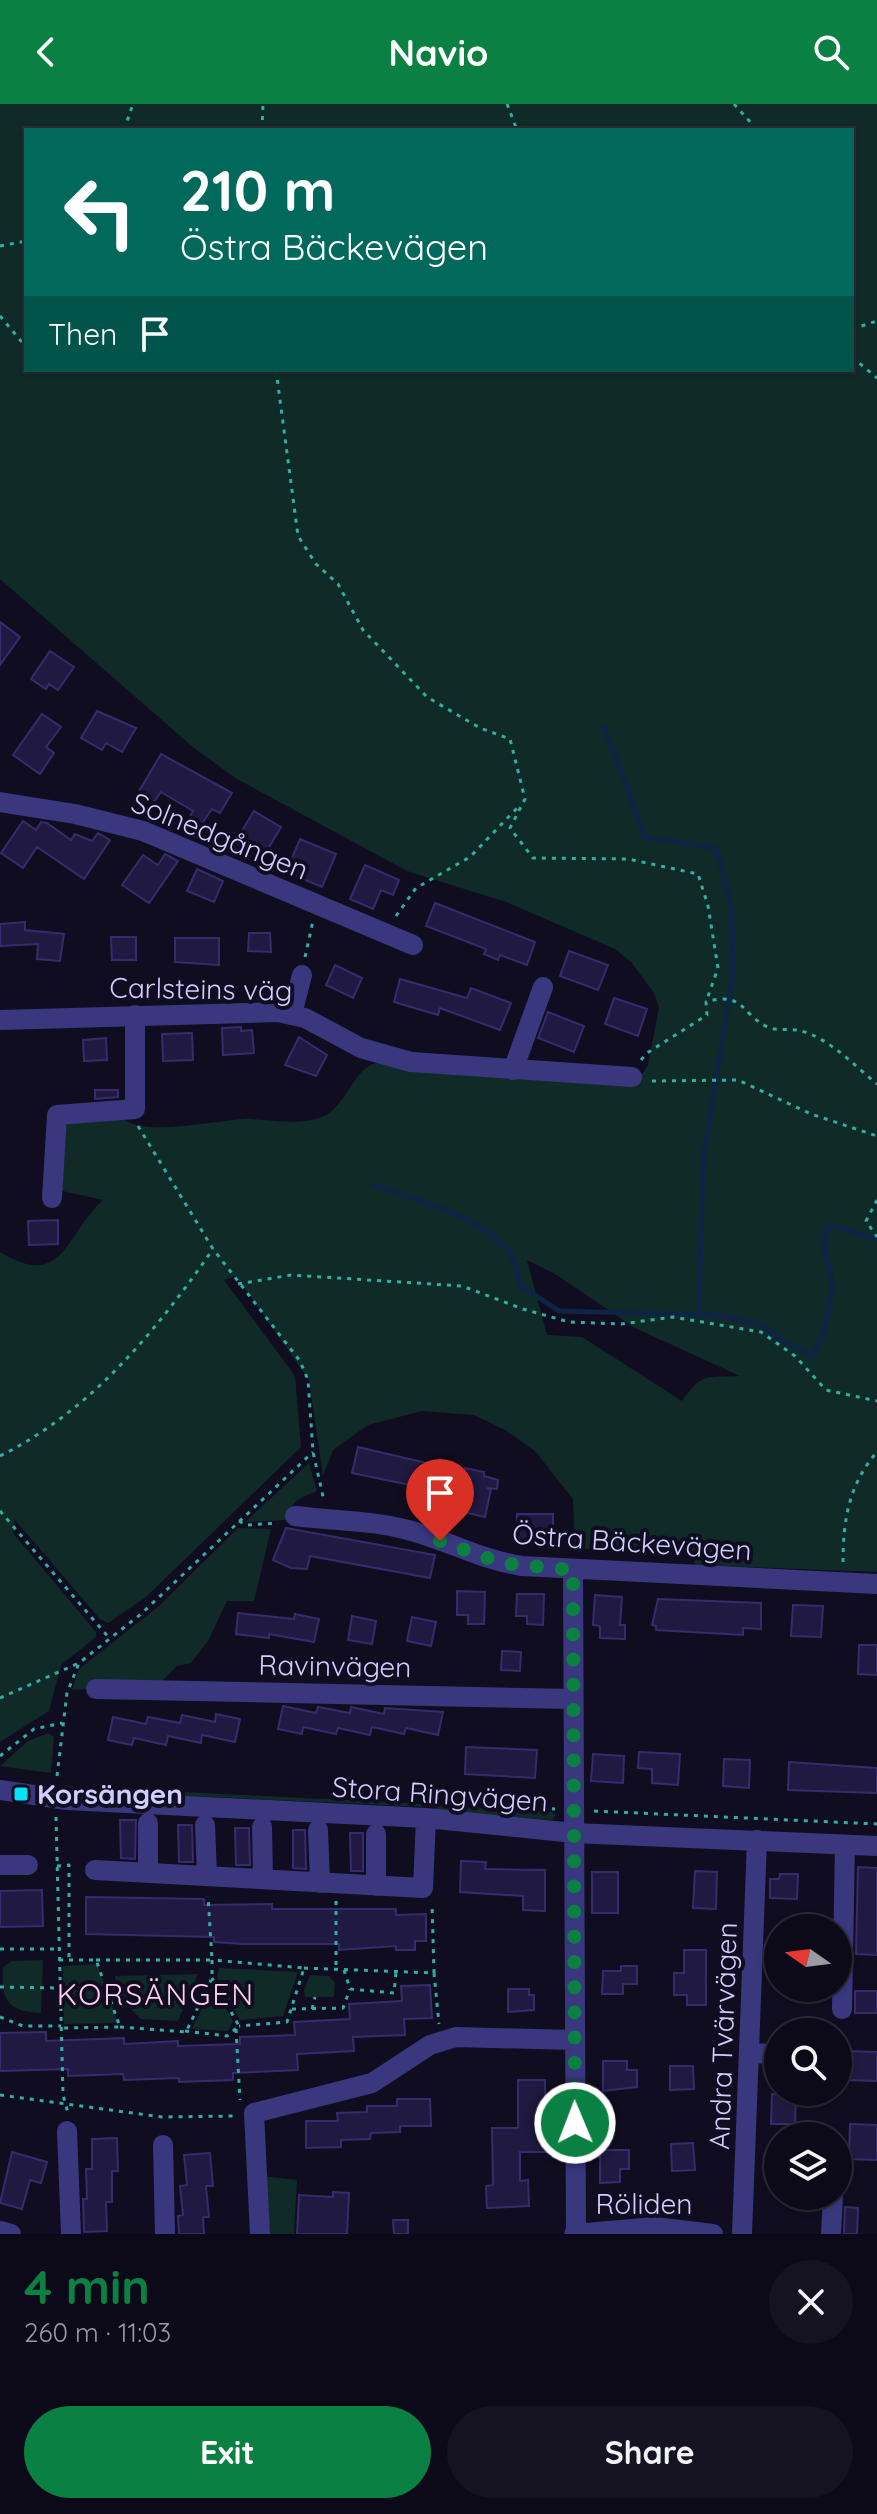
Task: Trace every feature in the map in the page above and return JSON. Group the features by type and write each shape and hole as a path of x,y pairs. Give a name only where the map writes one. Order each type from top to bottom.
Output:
{"street":[{"name":"Solnedgången","path":"0,802 75,814 143,831 413,945"},
{"path":"292,1014 302,975"},
{"path":"513,1070 543,987"},
{"name":"Carlsteins väg","path":"0,1020 292,1014 361,1048 411,1062 632,1077"},
{"path":"52,1198 57,1115 135,1109 135,1015"},
{"name":"Östra Bäckevägen","path":"295,1516 353,1519 408,1530 501,1563 573,1570 877,1584"},
{"path":"573,1570 575,2234"},
{"name":"Ravinvägen","path":"96,1689 573,1699"},
{"name":"Stora Ringvägen","path":"0,1790 67,1800 426,1818 574,1833 877,1846"},
{"path":"95,1870 423,1888 426,1818"},
{"path":"148,1823 148,1873"},
{"path":"205,1825 207,1876"},
{"path":"262,1827 263,1879"},
{"path":"318,1830 328,1883"},
{"path":"376,1834 376,1886"},
{"name":"Andra Tvärvägen","path":"742,2234 757,1840"},
{"path":"842,2009 845,1845"},
{"path":"0,1865 28,1865"},
{"path":"260,2234 248,2114 372,2083 440,2040 456,2037 573,2040"},
{"path":"750,2053 764,2054"},
{"path":"67,2131 71,2234"},
{"path":"163,2145 165,2234"},
{"path":"831,2234 832,2210"},
{"name":"Röliden","path":"575,2234 688,2229 713,2234"},
{"path":"0,2231 11,2234"}],"path":[{"path":"125,128 133,104"},
{"path":"262,128 263,104"},
{"path":"507,104 516,128"},
{"path":"734,104 753,128"},
{"path":"0,246 24,241"},
{"path":"0,316 24,345"},
{"path":"854,328 877,321"},
{"path":"854,359 877,378"},
{"path":"276,372 298,536 316,564 338,584 363,630 427,697 480,728 510,739 525,799 510,828 533,858 628,859 698,874 708,906 718,968 706,1002 707,1015 647,1053 632,1077 661,1082 738,1080 811,1114 877,1136"},
{"path":"383,934 416,888 470,857 525,799"},
{"path":"306,951 310,931"},
{"path":"706,1002 719,998 739,1002 769,1028 803,1031 831,1047 877,1084"},
{"path":"141,1133 213,1249 300,1361 308,1380 313,1452 328,1520"},
{"path":"877,1200 866,1221 877,1237"},
{"path":"0,1456 81,1403 118,1368 154,1330 213,1249"},
{"path":"238,1284 291,1275 462,1286 569,1322 621,1324 673,1317 761,1332 795,1356 826,1390 877,1401"},
{"path":"0,1698 79,1663 110,1639 182,1576 313,1452"},
{"path":"843,1582 843,1536 849,1498 860,1471 877,1452"},
{"path":"0,1511 110,1639"},
{"path":"239,1521 246,1525 285,1523 295,1516"},
{"path":"57,1776 67,1693 79,1663"},
{"path":"0,1756 34,1729 62,1723"},
{"path":"55,1810 66,2102"},
{"path":"574,1810 877,1824"},
{"path":"57,1866 69,1865 69,1960"},
{"path":"185,2031 212,1978 207,1876"},
{"path":"328,1883 336,1970"},
{"path":"423,1888 431,1889 440,2040"},
{"path":"0,1950 58,1949"},
{"path":"59,1960 212,1960 336,1970 434,1973"},
{"path":"96,1960 120,2027"},
{"path":"0,2017 23,2026 120,2027 227,2036 237,2027 287,2022 304,1968"},
{"path":"322,1976 325,1969"},
{"path":"291,2009 343,2008 350,1989 344,1970"},
{"path":"350,1989 394,1993 396,1972"},
{"path":"0,2095 162,2117 248,2114 237,2027 212,1978"},
{"path":"0,1987 60,1988"},
{"path":"312,2009 315,1997"}],"green space":[{"path":"0,104 877,104 877,1572 695,1565 691,1546 575,1549 573,1499 535,1451 505,1430 474,1415 422,1411 368,1425 333,1450 323,1476 309,1380 236,1276 224,1280 295,1376 301,1447 146,1597 108,1623 100,1619 15,1520 13,1533 96,1632 96,1637 61,1665 49,1711 0,1742 0,1252 21,1262 38,1265 51,1262 71,1242 103,1200 58,1190 60,1122 124,1119 147,1127 164,1127 245,1119 305,1121 332,1111 361,1073 375,1063 640,1078 648,1065 659,1008 654,993 631,962 615,949 506,902 407,871 237,779 194,748 0,579","holes":["527,1260 555,1274 635,1328 740,1376 701,1380 682,1401 582,1337 547,1335"]},
{"path":"309,1463 317,1491 297,1501 287,1520 245,1522"},
{"path":"238,1528 271,1529 254,1601 227,1601 208,1641 191,1663 177,1666 159,1684 72,1690 79,1669 159,1606"},
{"path":"48,1733 54,1737 51,1773 0,1766 28,1741"},
{"path":"44,1785 423,1804 427,1807 40,1789"},
{"path":"436,1806 552,1812 556,1815 552,1820 436,1811"},
{"path":"43,1960 41,2013 15,2007 3,1990 3,1967 12,1961"},
{"path":"97,1964 118,2023 64,2024 63,1966"},
{"path":"219,1968 298,1972 283,2016 240,2020 217,1978"},
{"path":"198,1974 178,2021 141,2019 117,1995 115,1976"},
{"path":"310,1975 329,1976 335,1983 334,1997 305,1997 304,1990"},
{"path":"213,1984 233,2021 228,2031 192,2029"},
{"path":"261,2176 297,2180 294,2234 263,2234"}],"building":[{"path":"0,622 20,637 0,665"},
{"path":"50,651 74,667 58,690 49,684 46,689 31,679"},
{"path":"97,711 136,728 122,752 106,743 102,750 81,738"},
{"path":"42,714 61,727 46,747 54,753 40,774 13,755"},
{"path":"161,754 232,793 220,813 212,809 196,832 185,825 193,811 161,792 154,802 138,793"},
{"path":"254,811 281,827 262,859 235,842"},
{"path":"23,821 36,830 41,822 47,823 71,840 75,834 92,841 98,833 110,840 84,879 37,847 23,868 1,853"},
{"path":"300,839 336,854 322,887 286,872"},
{"path":"165,854 178,861 149,903 122,885 143,855 158,865"},
{"path":"365,865 399,880 393,895 381,890 373,909 350,899"},
{"path":"197,869 223,881 214,902 187,891"},
{"path":"435,903 535,942 527,965 500,955 498,960 484,954 486,949 426,926"},
{"path":"25,922 25,930 64,934 60,961 37,959 38,944 0,946 0,924"},
{"path":"249,933 270,933 271,952 248,951"},
{"path":"111,937 136,937 136,960 112,960"},
{"path":"175,938 219,938 219,965 175,962"},
{"path":"569,951 608,965 598,990 560,976"},
{"path":"335,965 362,978 353,998 326,985"},
{"path":"400,979 467,998 471,988 511,1003 500,1030 440,1008 438,1015 394,1002"},
{"path":"614,998 647,1009 638,1036 605,1024"},
{"path":"548,1012 584,1026 574,1052 538,1038"},
{"path":"241,1027 241,1031 252,1030 254,1053 223,1055 222,1028"},
{"path":"192,1033 193,1060 163,1061 162,1034"},
{"path":"299,1037 327,1055 316,1076 285,1065"},
{"path":"106,1038 107,1060 84,1061 83,1040"},
{"path":"95,1090 118,1090 118,1097 95,1099"},
{"path":"58,1220 58,1244 29,1245 28,1221"},
{"path":"358,1447 465,1472 465,1468 484,1472 484,1476 498,1480 497,1489 487,1488 491,1489 485,1517 459,1511 460,1485 451,1484 449,1493 352,1473"},
{"path":"517,1514 553,1514 553,1534 540,1534 541,1545 517,1545"},
{"path":"286,1528 435,1555 430,1578 310,1556 307,1569 291,1568 273,1560"},
{"path":"457,1591 485,1592 484,1624 468,1624 468,1615 457,1615"},
{"path":"517,1594 544,1594 543,1625 527,1624 527,1616 516,1616"},
{"path":"595,1595 622,1597 620,1625 625,1625 625,1639 600,1638 600,1626 593,1625"},
{"path":"658,1599 761,1603 761,1629 743,1628 743,1635 656,1630 656,1626 652,1625"},
{"path":"793,1605 823,1606 821,1637 791,1636"},
{"path":"238,1613 294,1619 295,1614 319,1619 314,1642 269,1634 269,1638 236,1634"},
{"path":"352,1616 376,1621 372,1644 348,1640"},
{"path":"412,1617 436,1622 431,1646 407,1641"},
{"path":"859,1645 877,1645 877,1675 858,1674"},
{"path":"502,1651 521,1652 520,1671 501,1670"},
{"path":"283,1706 316,1713 318,1707 350,1713 351,1707 384,1714 385,1708 443,1712 438,1735 406,1728 404,1734 372,1727 370,1735 338,1728 336,1734 303,1727 302,1734 278,1729"},
{"path":"216,1714 240,1719 235,1742 202,1735 201,1743 168,1736 166,1745 134,1738 132,1745 108,1740 113,1717 146,1724 148,1717 180,1723 182,1715 215,1722"},
{"path":"466,1747 537,1750 535,1778 465,1774"},
{"path":"639,1752 680,1754 678,1785 652,1783 652,1769 638,1768"},
{"path":"593,1754 624,1756 623,1783 591,1781"},
{"path":"724,1759 750,1760 749,1788 723,1786"},
{"path":"789,1762 877,1768 877,1793 788,1790"},
{"path":"120,1820 136,1820 135,1859 121,1858"},
{"path":"178,1825 192,1825 193,1862 179,1862"},
{"path":"235,1828 249,1828 250,1865 236,1865"},
{"path":"293,1830 305,1830 306,1869 293,1868"},
{"path":"350,1833 363,1833 363,1871 351,1871"},
{"path":"461,1861 486,1862 485,1869 545,1870 545,1911 523,1910 523,1896 460,1892"},
{"path":"858,1867 877,1868 877,1955 856,1954"},
{"path":"695,1871 717,1872 716,1909 693,1908"},
{"path":"592,1872 618,1872 618,1913 592,1913"},
{"path":"780,1874 798,1874 797,1899 770,1898 770,1879 779,1879"},
{"path":"42,1890 43,1926 0,1927 0,1891"},
{"path":"86,1897 204,1899 204,1905 272,1904 272,1909 396,1909 396,1915 426,1914 426,1941 415,1941 415,1950 396,1950 396,1946 339,1950 339,1944 242,1944 214,1942 214,1937 86,1934"},
{"path":"684,1950 706,1950 706,2005 687,2005 687,1995 674,1995 674,1973 684,1973"},
{"path":"621,1966 637,1966 637,1984 623,1984 623,1994 602,1994 603,1971 621,1971"},
{"path":"430,1985 432,2018 404,2019 405,2035 353,2037 354,2051 297,2054 298,2070 233,2073 233,2080 179,2082 179,2078 124,2080 123,2074 68,2076 68,2069 0,2071 0,2033 46,2032 46,2041 124,2038 124,2044 178,2041 178,2046 240,2044 240,2037 295,2035 294,2022 350,2019 349,2004 402,2001 401,1986"},
{"path":"508,1989 529,1989 529,1995 534,1995 534,2010 508,2012"},
{"path":"855,1991 877,1991 877,2013 855,2013"},
{"path":"852,2051 877,2052 877,2081 852,2080"},
{"path":"603,2061 627,2061 627,2070 637,2070 637,2087 603,2091"},
{"path":"670,2066 693,2066 694,2089 670,2090"},
{"path":"518,2080 545,2080 546,2152 520,2152 520,2181 528,2180 529,2206 487,2208 486,2186 493,2185 492,2128 518,2128"},
{"path":"397,2099 430,2099 431,2126 400,2126 400,2132 371,2133 370,2139 341,2140 341,2147 306,2148 306,2121 338,2121 337,2113 367,2112 367,2106 397,2106"},
{"path":"772,2106 796,2106 795,2122 771,2122"},
{"path":"852,2124 877,2125 877,2160 852,2159"},
{"path":"117,2138 118,2171 112,2171 112,2202 106,2202 107,2231 84,2232 83,2199 87,2199 86,2169 92,2169 92,2139"},
{"path":"693,2143 695,2170 672,2171 671,2144"},
{"path":"600,2150 629,2150 629,2169 620,2169 620,2182 600,2183"},
{"path":"12,2152 47,2162 41,2183 30,2180 22,2209 0,2203"},
{"path":"210,2153 213,2186 206,2186 209,2217 203,2217 204,2234 179,2234 178,2216 183,2215 180,2186 187,2185 184,2155"},
{"path":"333,2192 349,2193 347,2234 297,2234 299,2195 333,2197"},
{"path":"858,2208 857,2234 844,2234 845,2210"},
{"path":"393,2220 408,2220 408,2234 394,2234"}],"waterway":[{"path":"604,727 645,837 716,848 732,909 733,973 703,1160 699,1315"},
{"path":"372,1185 451,1212 489,1233 514,1261 520,1285 559,1311 717,1315 762,1325 779,1339 812,1356 823,1332 831,1296 832,1280 824,1249 830,1225 877,1239"}],"place":[{"name":"Korsängen","path":"21,1794"}],"district":[{"name":"KORSÄNGEN","path":"156,1995"}],"route":[{"path":"440,1541 501,1563 573,1570 575,2123"}]}
